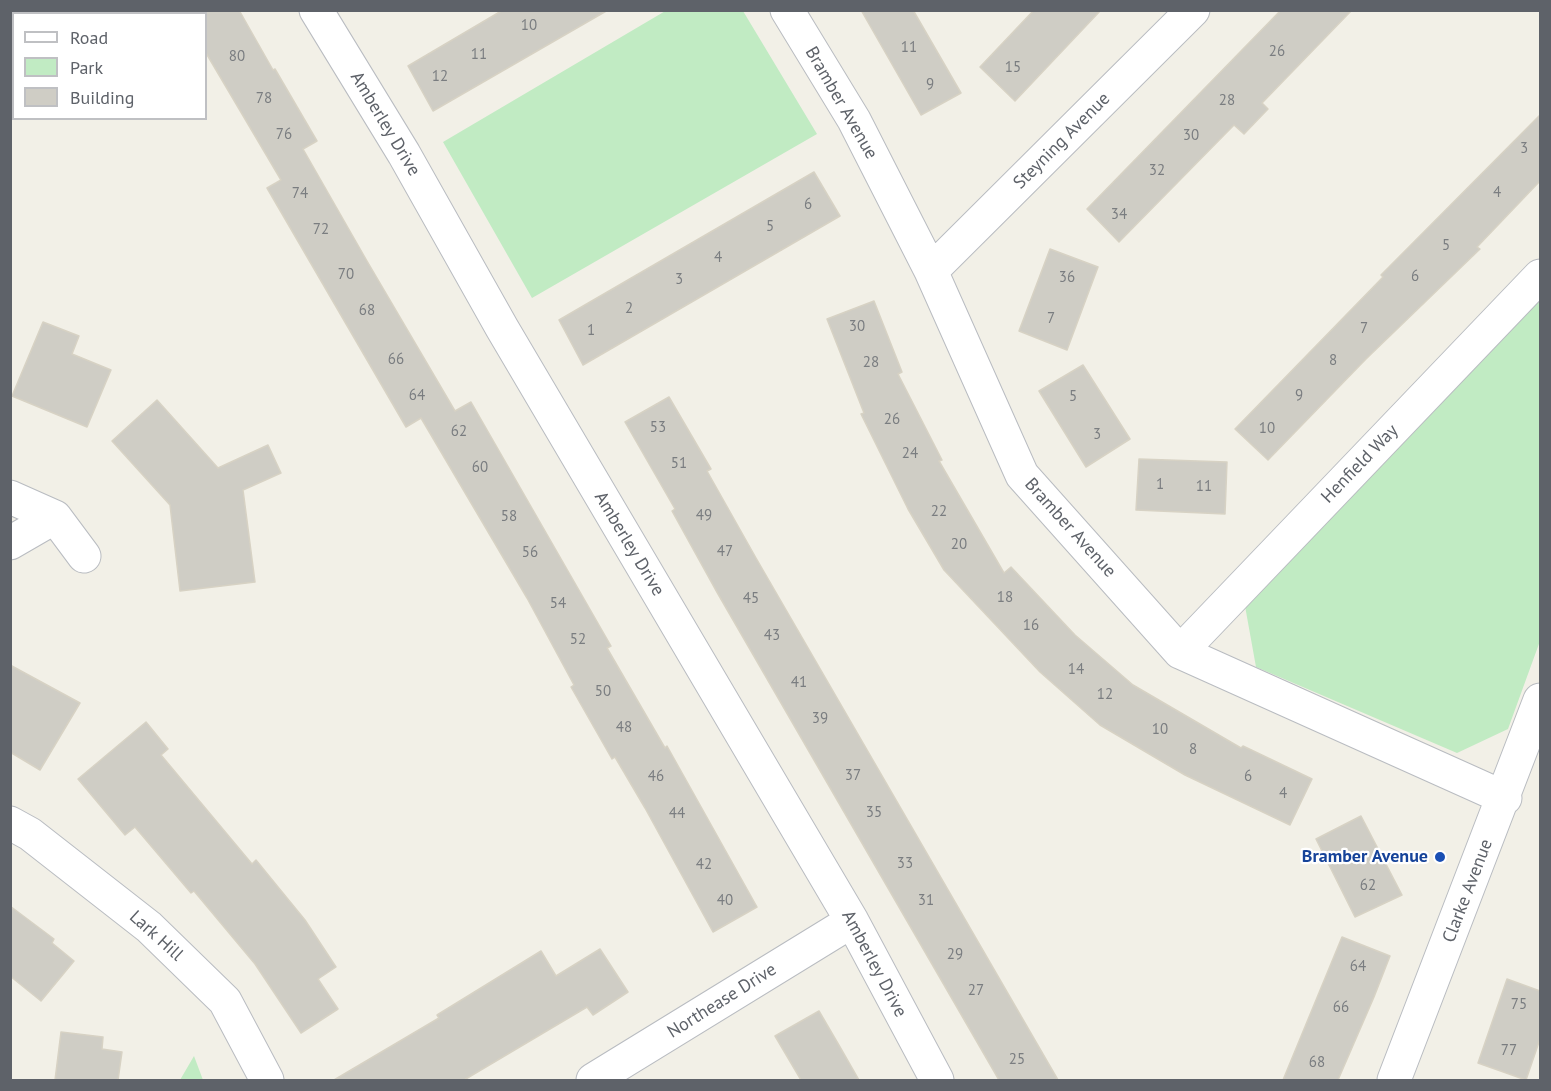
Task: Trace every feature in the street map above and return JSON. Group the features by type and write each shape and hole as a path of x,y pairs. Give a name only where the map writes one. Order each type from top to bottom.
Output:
{"street":[{"name":"Amberley Drive","path":"316,10 404,154 508,338 852,921 937,1080"},
{"name":"Bramber Avenue","path":"787,10 854,120 931,271 1022,475 1180,652 1505,798"},
{"name":"Steyning Avenue","path":"931,271 1193,10"},
{"name":"Henfield Way","path":"1180,652 1540,276"},
{"path":"10,497 55,517 84,556"},
{"path":"10,543 55,517"},
{"name":"Clarke Avenue","path":"1394,1080 1505,798 1540,700"},
{"name":"Lark Hill","path":"10,823 30,834 149,927 225,1001 267,1080"},
{"name":"Northease Drive","path":"593,1080 852,921"}],"green space":[{"path":"667,10 743,11 817,134 532,298 443,142"},
{"path":"1540,300 1540,641 1508,729 1457,753 1256,667 1245,606"},
{"path":"194,1056 203,1080 180,1080"}],"building":[{"path":"206,10 239,10 317,141 303,149 367,261 455,411 471,402 611,646 607,648 665,748 667,746 757,907 713,932 645,808 615,757 612,759 571,687 574,685 527,598 421,418 406,427 267,188 281,180 207,55"},
{"path":"503,10 608,10 433,111 408,66"},
{"path":"861,10 913,10 961,93 921,115"},
{"path":"1034,10 1101,10 1015,101 980,67"},
{"path":"1281,10 1352,10 1262,103 1268,109 1244,134 1234,125 1119,242 1087,209"},
{"path":"1540,115 1540,181 1477,247 1480,249 1366,359 1268,460 1235,429 1383,277 1381,275"},
{"path":"814,172 840,216 583,365 559,320"},
{"path":"1050,249 1098,267 1067,350 1019,331"},
{"path":"874,301 902,372 898,374 942,460 939,461 1004,573 1011,567 1075,635 1133,685 1241,748 1243,746 1312,779 1290,825 1185,775 1100,725 1040,672 944,570 908,509 861,414 864,413 827,319"},
{"path":"43,322 79,336 72,354 111,370 87,427 12,396"},
{"path":"1083,365 1130,439 1086,467 1039,391"},
{"path":"669,397 711,469 707,471 756,558 1058,1080 999,1080 718,594 672,511 675,509 625,422"},
{"path":"157,400 218,468 268,445 281,473 243,490 255,582 180,591 170,505 112,441"},
{"path":"1139,459 1227,462 1225,514 1136,510"},
{"path":"10,665 80,703 40,770 10,752"},
{"path":"146,722 168,749 161,755 252,864 256,860 305,920 336,967 318,979 338,1009 301,1033 255,964 194,891 191,893 135,827 125,835 78,779"},
{"path":"1361,816 1402,895 1355,917 1316,839"},
{"path":"10,906 54,939 52,943 74,961 41,1001 10,976"},
{"path":"1342,937 1390,956 1374,997 1338,1080 1283,1080"},
{"path":"600,949 628,992 593,1015 587,1007 464,1080 334,1080 439,1018 437,1015 541,951 556,976"},
{"path":"1507,979 1540,991 1540,1039 1526,1080 1478,1063"},
{"path":"819,1011 859,1080 801,1080 775,1036"},
{"path":"61,1032 103,1037 102,1049 122,1052 118,1080 55,1080"}],"place":[{"name":"Bramber Avenue","path":"1440,857"}]}
